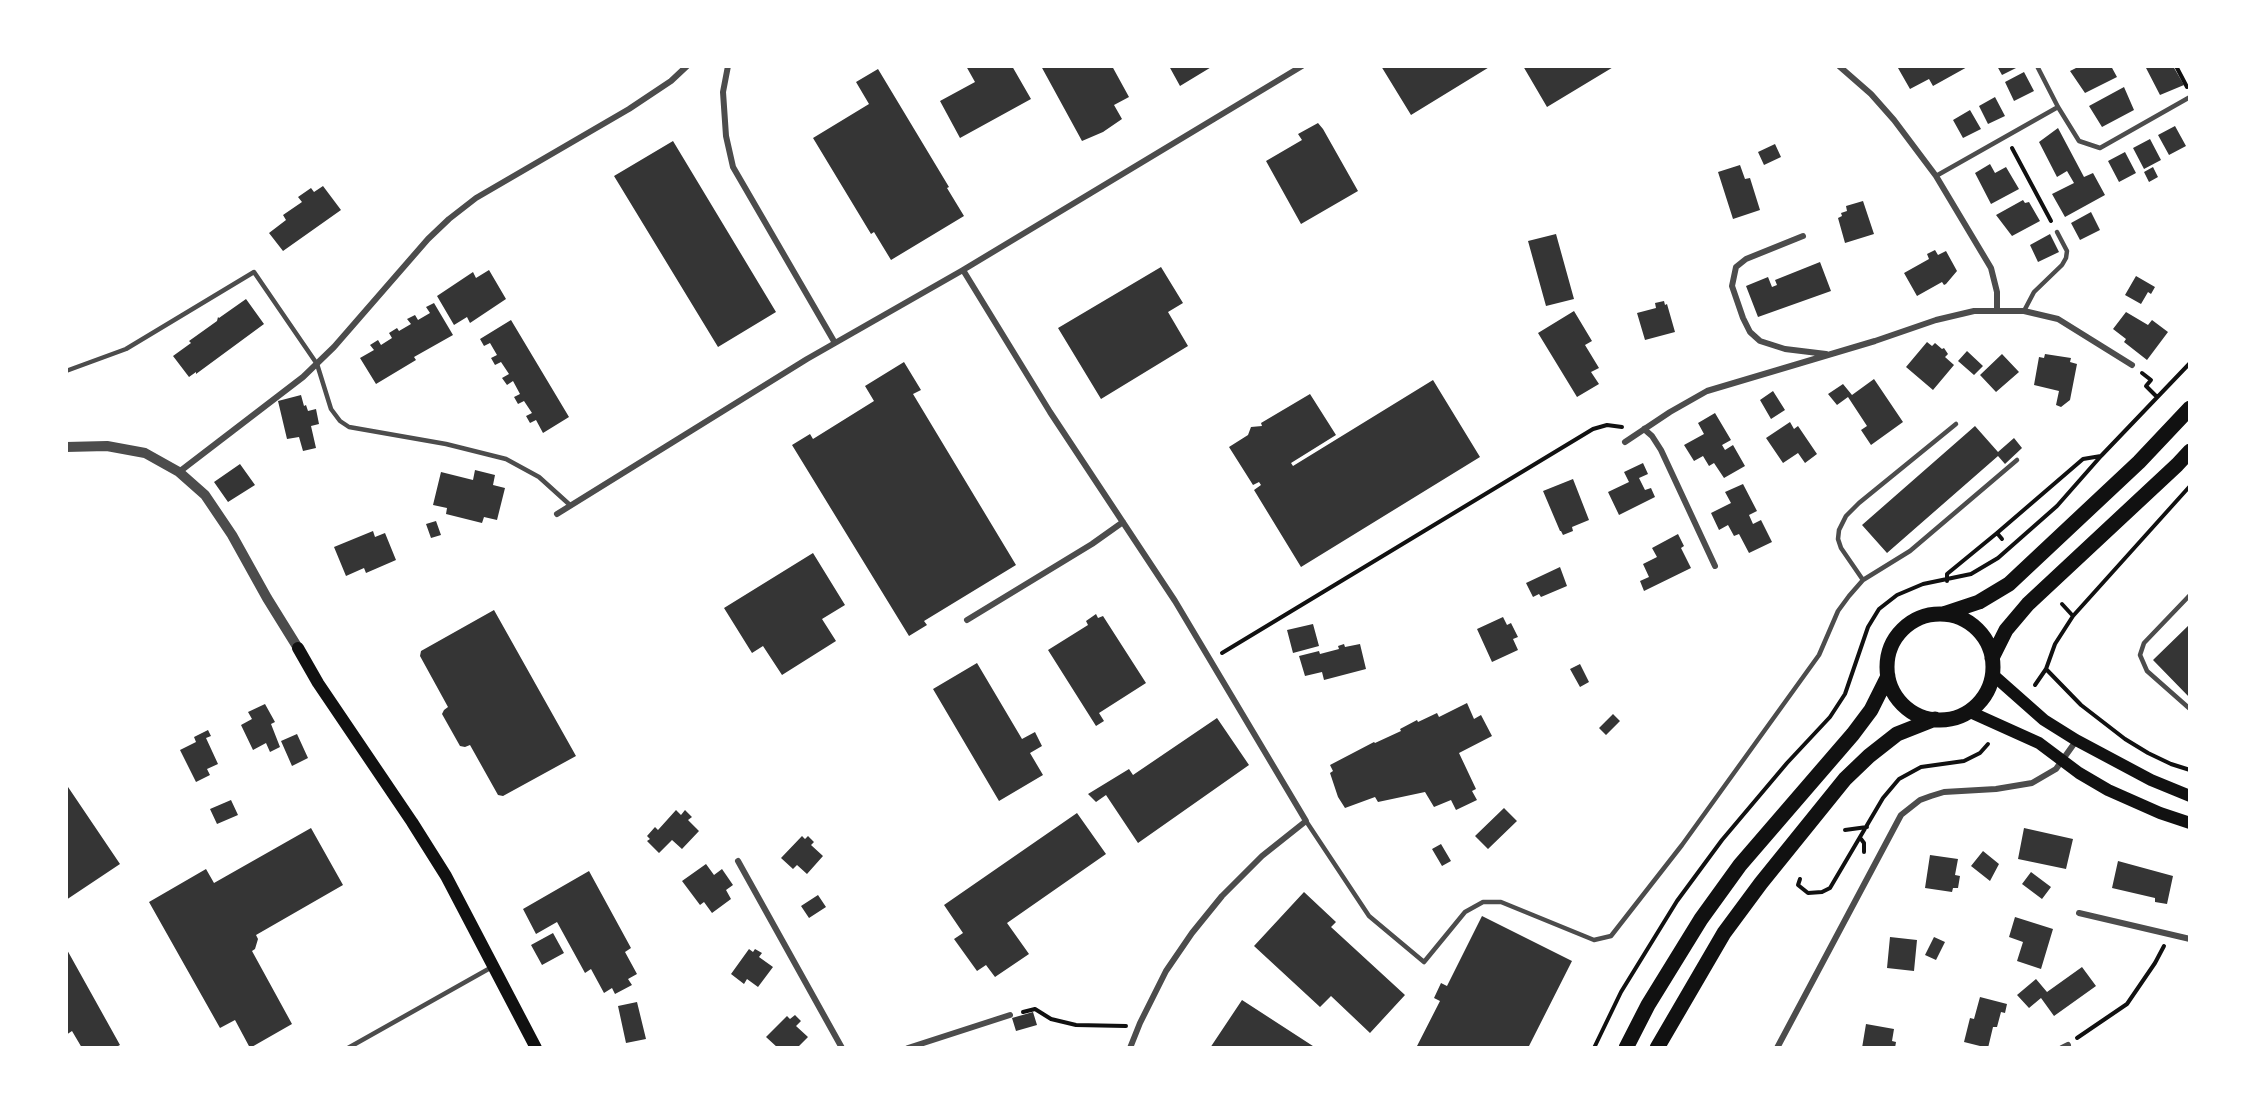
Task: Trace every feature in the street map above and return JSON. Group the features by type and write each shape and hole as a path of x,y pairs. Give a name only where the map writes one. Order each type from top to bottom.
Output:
{"main road":[{"path":"1626,1048 1648,1005 1701,919 1740,865 1853,735 1871,710 1888,676 1889,652 1901,632 1920,618 1943,614 1979,602 2009,584 2124,477 2190,408"},
{"path":"1992,658 2006,630 2028,604 2190,451"},
{"path":"1657,1048 1724,933 1845,779 1897,734 1935,719 1958,716 1968,711 1984,695 1992,674 1989,647 1975,627 1955,616 1943,614"},
{"path":"298,648 318,683 429,849 494,966 536,1048"},
{"path":"1992,674 2044,720 2076,740 2151,780 2190,796"},
{"path":"1888,676 1897,697 1904,706 1935,719"},
{"path":"1968,711 2039,743 2079,773 2108,790 2160,813 2190,823"}],"street":[{"path":"178,472 317,364 428,239 449,219 476,198 629,109 671,81 687,66"},
{"path":"728,66 723,92 726,136 733,167 835,343"},
{"path":"557,514 835,343 963,270 1302,66"},
{"path":"1839,66 1871,94 1894,120 1936,176 1991,268 1997,292 1997,309"},
{"path":"1803,236 1746,259 1736,267 1732,286 1750,332 1760,341 1785,349 1830,355"},
{"path":"963,270 1050,412 1175,602 1306,821 1262,856 1222,896 1192,933 1166,971 1138,1026 1130,1048"},
{"path":"1625,442 1707,391 1974,310 2024,310 2058,320 2132,365"},
{"path":"1644,429 1652,436 1661,450 1715,566"},
{"path":"66,447 107,446 145,453 178,472 205,495 232,535 298,648"},
{"path":"967,620 1092,544 1122,522"},
{"path":"1777,1048 1901,815 1920,800 1944,792 1996,789 2032,783 2056,769 2076,740"},
{"path":"738,861 842,1048"},
{"path":"2079,913 2190,939"},
{"path":"908,1048 1010,1015"}],"lane":[{"path":"2037,66 2079,141 2100,148 2190,95"},
{"path":"1936,176 2058,107"},
{"path":"2024,310 2034,292 2062,265 2066,258 2067,251 2057,232"},
{"path":"66,371 126,349 254,272 317,364 331,409 340,421 349,427 446,444 506,459 539,477 570,506"},
{"path":"1863,580 1841,548 1838,539 1839,530 1846,516 1956,424"},
{"path":"1306,821 1369,916 1424,962 1465,912 1483,902 1501,902 1594,940 1611,936 1682,844 1820,655 1838,611 1863,580 1910,551 2017,460"},
{"path":"2190,595 2144,643 2140,655 2146,671 2190,709"},
{"path":"348,1048 494,966"}],"path":[{"path":"2176,66 2190,95"},
{"path":"2006,137 2057,232"},
{"path":"1594,1048 1621,992 1677,901 1729,831 1830,717 1845,694 1859,647 1880,609 1897,595 1923,584 1947,581 1971,574 1998,558 2057,506 2101,456 2190,363"},
{"path":"2132,365 2151,380 2146,386 2157,397"},
{"path":"1210,661 1593,429 1607,425 1644,429"},
{"path":"1947,581 1947,574 2083,459 2101,456"},
{"path":"2035,685 2046,669 2055,644 2073,616 2190,486"},
{"path":"1997,533 2002,539"},
{"path":"2062,604 2073,616"},
{"path":"2046,669 2081,705 2125,739 2170,764 2190,770"},
{"path":"1800,879 1798,885 1808,893 1822,892 1830,888 1891,788 1908,773 1921,767 1964,761 1980,753 1988,744"},
{"path":"1845,830 1867,827"},
{"path":"2065,1047 2127,1004 2155,963 2170,934"},
{"path":"1010,1015 1035,1010 1051,1019 1076,1025 1138,1026"}],"building":[{"path":"966,66 1012,66 1031,99 960,138 940,101 975,82"},
{"path":"1041,66 1112,66 1129,97 1114,105 1122,119 1103,132 1082,141"},
{"path":"1169,66 1213,66 1180,86"},
{"path":"1381,66 1491,66 1411,115"},
{"path":"1523,66 1615,66 1547,107"},
{"path":"1902,66 1969,66 1933,86 1929,79 1910,89 1898,68"},
{"path":"1997,66 2020,66 2002,75"},
{"path":"2080,66 2111,66 2117,77 2085,93 2070,71"},
{"path":"2145,66 2173,66 2184,85 2160,95"},
{"path":"878,69 964,216 891,260 874,232 871,234 813,138 869,104 856,82"},
{"path":"2024,72 2034,91 2014,101 2005,82"},
{"path":"2124,87 2134,110 2102,127 2089,106"},
{"path":"1995,97 2005,116 1988,124 1979,106"},
{"path":"1970,110 1981,129 1963,138 1953,120"},
{"path":"1318,123 1358,191 1301,224 1266,161 1302,140 1298,134"},
{"path":"2175,126 2186,146 2169,155 2158,135"},
{"path":"2058,128 2084,177 2093,173 2105,195 2065,217 2052,194 2074,183 2067,171 2057,177 2039,142"},
{"path":"2150,139 2161,160 2144,169 2133,148"},
{"path":"673,141 776,312 718,347 614,176"},
{"path":"1775,144 1781,157 1764,165 1758,152"},
{"path":"2125,152 2136,173 2119,182 2108,161"},
{"path":"1990,164 1995,173 2006,167 2019,189 1991,204 1975,173"},
{"path":"1740,165 1745,179 1750,178 1760,210 1733,219 1718,172"},
{"path":"2153,167 2158,177 2149,182 2144,172"},
{"path":"323,186 341,210 283,251 269,233 286,220 283,215 302,202 298,197 311,188 314,192"},
{"path":"2023,200 2025,203 2029,202 2040,221 2012,236 1996,215"},
{"path":"1863,201 1874,234 1845,243 1838,218 1842,216 1841,213 1847,211 1846,206"},
{"path":"2091,212 2100,230 2080,240 2071,223"},
{"path":"1556,234 1574,299 1546,306 1528,241"},
{"path":"2050,234 2059,252 2038,262 2030,245"},
{"path":"1935,250 1938,255 1946,251 1957,271 1946,284 1942,282 1917,296 1904,273 1929,259 1927,254"},
{"path":"1820,262 1831,291 1758,317 1746,286 1768,277 1772,287 1777,285 1775,280"},
{"path":"1161,267 1183,303 1168,312 1188,346 1101,399 1058,328"},
{"path":"489,270 506,299 470,323 467,317 454,325 437,296 473,272 476,278"},
{"path":"2136,276 2155,287 2151,294 2148,292 2141,304 2125,295"},
{"path":"246,299 264,324 189,377 173,356 217,321 218,317"},
{"path":"1664,301 1665,305 1667,304 1675,332 1645,340 1637,313 1656,308 1655,303"},
{"path":"434,303 453,335 414,357 416,360 376,384 360,358 374,350 370,345 378,340 381,345 392,338 389,333 397,328 399,331 411,324 407,319 415,315 418,320 430,313 426,307"},
{"path":"1574,311 1592,341 1585,345 1599,368 1591,372 1599,384 1577,397 1538,333"},
{"path":"2126,312 2148,325 2152,320 2168,332 2147,360 2124,342 2126,339 2113,329"},
{"path":"511,320 569,417 543,433 536,420 530,423 526,416 532,413 524,401 518,404 514,397 520,394 513,381 507,385 502,378 509,374 501,362 495,365 491,358 497,355 490,343 484,346 480,339"},
{"path":"1927,342 1932,346 1935,343 1942,349 1944,348 1948,354 1945,357 1954,365 1933,390 1906,367"},
{"path":"1967,351 1983,366 1974,375 1958,361"},
{"path":"2002,354 2019,372 1996,392 1980,375"},
{"path":"2045,354 2071,358 2070,362 2077,364 2070,400 2061,407 2056,405 2059,391 2034,385 2039,357 2044,358"},
{"path":"904,362 921,390 913,394 1016,565 924,621 927,625 909,636 792,445 810,434 813,439 874,401 865,386"},
{"path":"1874,379 1903,422 1871,445 1861,430 1867,426 1848,397 1837,405 1828,394 1843,384 1852,395"},
{"path":"1433,380 1480,457 1301,567 1254,490 1261,485 1259,482 1253,485 1229,447 1248,435 1251,427 1262,426 1261,423 1310,394 1336,435 1291,463 1293,466"},
{"path":"1773,391 1785,410 1771,419 1760,400"},
{"path":"301,395 308,411 316,409 319,424 311,426 316,448 303,451 299,437 287,439 278,401"},
{"path":"1715,413 1731,440 1722,445 1725,450 1733,445 1745,466 1724,478 1714,463 1709,466 1703,456 1694,461 1684,445 1704,434 1698,423"},
{"path":"1790,422 1794,429 1798,426 1817,454 1805,463 1798,453 1783,463 1766,438"},
{"path":"1975,426 1998,452 2014,438 2022,448 2005,464 1998,456 1887,553 1862,525"},
{"path":"1643,463 1648,474 1639,478 1645,490 1651,488 1655,497 1619,515 1608,492 1629,482 1624,472"},
{"path":"240,464 255,485 228,502 214,482"},
{"path":"475,470 495,475 493,485 505,488 497,520 484,517 482,523 446,514 447,508 433,505 441,472 473,480"},
{"path":"1573,479 1589,520 1572,527 1573,531 1563,535 1543,491"},
{"path":"1743,484 1757,511 1749,515 1753,524 1761,520 1772,542 1749,553 1739,534 1734,536 1728,525 1719,530 1711,513 1731,503 1725,492"},
{"path":"436,521 441,535 431,538 426,524"},
{"path":"373,531 375,537 385,533 396,560 366,573 364,568 346,576 334,547"},
{"path":"1678,534 1684,546 1681,548 1691,568 1644,591 1640,581 1649,577 1643,564 1657,557 1652,548"},
{"path":"813,553 845,605 822,619 836,641 782,675 763,646 752,653 724,608"},
{"path":"1560,567 1567,586 1541,597 1539,594 1533,597 1526,583"},
{"path":"494,610 576,756 503,796 498,795 470,745 460,746 442,714 448,707 420,656 421,651"},
{"path":"1096,614 1098,618 1103,616 1146,683 1099,713 1104,721 1096,726 1048,650 1088,625 1086,621"},
{"path":"1503,617 1507,625 1511,623 1518,637 1513,639 1518,650 1492,662 1477,629"},
{"path":"1313,624 1319,646 1293,653 1287,630"},
{"path":"2190,624 2190,698 2153,660"},
{"path":"1344,644 1345,647 1360,644 1366,669 1324,680 1322,672 1305,676 1299,656 1339,649 1338,646"},
{"path":"977,663 1022,739 1035,732 1042,746 1030,753 1043,775 999,801 933,689"},
{"path":"1580,664 1589,682 1580,687 1570,669"},
{"path":"1467,703 1474,719 1481,715 1492,736 1459,753 1476,789 1472,791 1477,800 1456,810 1451,800 1434,807 1425,792 1378,802 1375,797 1345,808 1338,797 1330,773 1333,771 1330,765 1401,731 1400,729 1417,720 1418,722 1437,713 1439,717"},
{"path":"265,704 275,722 271,724 280,747 270,752 266,743 253,750 241,725 252,719 248,712"},
{"path":"1613,714 1620,721 1606,735 1599,728"},
{"path":"1217,718 1249,765 1138,843 1106,795 1096,802 1088,794 1129,769 1133,775"},
{"path":"208,730 211,736 206,738 218,764 207,769 210,775 196,782 180,750 196,742 194,737"},
{"path":"297,734 308,758 292,766 281,741"},
{"path":"66,784 120,864 66,900"},
{"path":"231,800 238,815 217,824 210,809"},
{"path":"1504,808 1517,821 1488,849 1475,836"},
{"path":"676,810 681,815 685,810 692,817 688,820 699,831 682,849 672,840 659,853 647,841 650,839 647,836 655,827 658,830"},
{"path":"1077,813 1106,854 1007,923 1029,954 995,977 986,965 977,971 954,939 963,933 944,905"},
{"path":"311,828 343,885 256,935 258,939 252,951 292,1024 250,1048 235,1020 220,1028 149,902 206,869 214,883"},
{"path":"2024,828 2073,839 2066,869 2018,859"},
{"path":"802,836 805,839 808,836 814,842 811,845 823,856 807,874 797,865 793,869 781,858"},
{"path":"1441,844 1451,861 1442,866 1432,849"},
{"path":"1983,851 1999,864 1990,881 1971,866"},
{"path":"1930,855 1958,859 1955,875 1960,876 1958,888 1953,888 1952,892 1925,888"},
{"path":"2118,861 2173,876 2167,904 2155,902 2155,898 2112,888"},
{"path":"706,864 714,875 722,869 733,885 726,890 731,899 712,913 704,902 700,905 682,881"},
{"path":"589,871 631,948 625,952 637,974 628,979 632,985 615,994 612,988 604,993 591,969 585,973 557,922 536,934 523,909"},
{"path":"2031,872 2051,887 2042,899 2022,884"},
{"path":"1304,892 1336,922 1331,927 1405,995 1370,1033 1331,996 1320,1007 1254,946"},
{"path":"818,895 826,907 809,918 801,906"},
{"path":"1482,916 1572,961 1528,1048 1416,1048 1440,1001 1434,998 1441,983 1447,986"},
{"path":"2015,917 2053,929 2041,969 2017,961 2023,942 2009,937"},
{"path":"553,933 564,953 542,965 531,945"},
{"path":"1890,937 1917,940 1914,971 1887,968"},
{"path":"1934,937 1945,942 1936,960 1925,955"},
{"path":"66,948 120,1045 114,1048 82,1048 72,1031 66,1035"},
{"path":"749,949 762,953 759,957 773,967 758,987 747,979 744,984 731,974"},
{"path":"2082,967 2096,986 2054,1016 2041,998 2029,1008 2017,995 2036,979 2047,992"},
{"path":"1980,997 2007,1004 2005,1013 2001,1012 1997,1027 1993,1027 1988,1048 1964,1042 1970,1018 1974,1019"},
{"path":"1242,1000 1316,1048 1210,1048"},
{"path":"637,1002 646,1039 626,1043 618,1006"},
{"path":"1033,1012 1037,1025 1016,1031 1012,1018"},
{"path":"795,1015 801,1021 796,1026 808,1037 797,1048 778,1048 766,1037 787,1016 790,1019"},
{"path":"1866,1024 1894,1029 1892,1041 1896,1042 1895,1048 1862,1048"}]}
